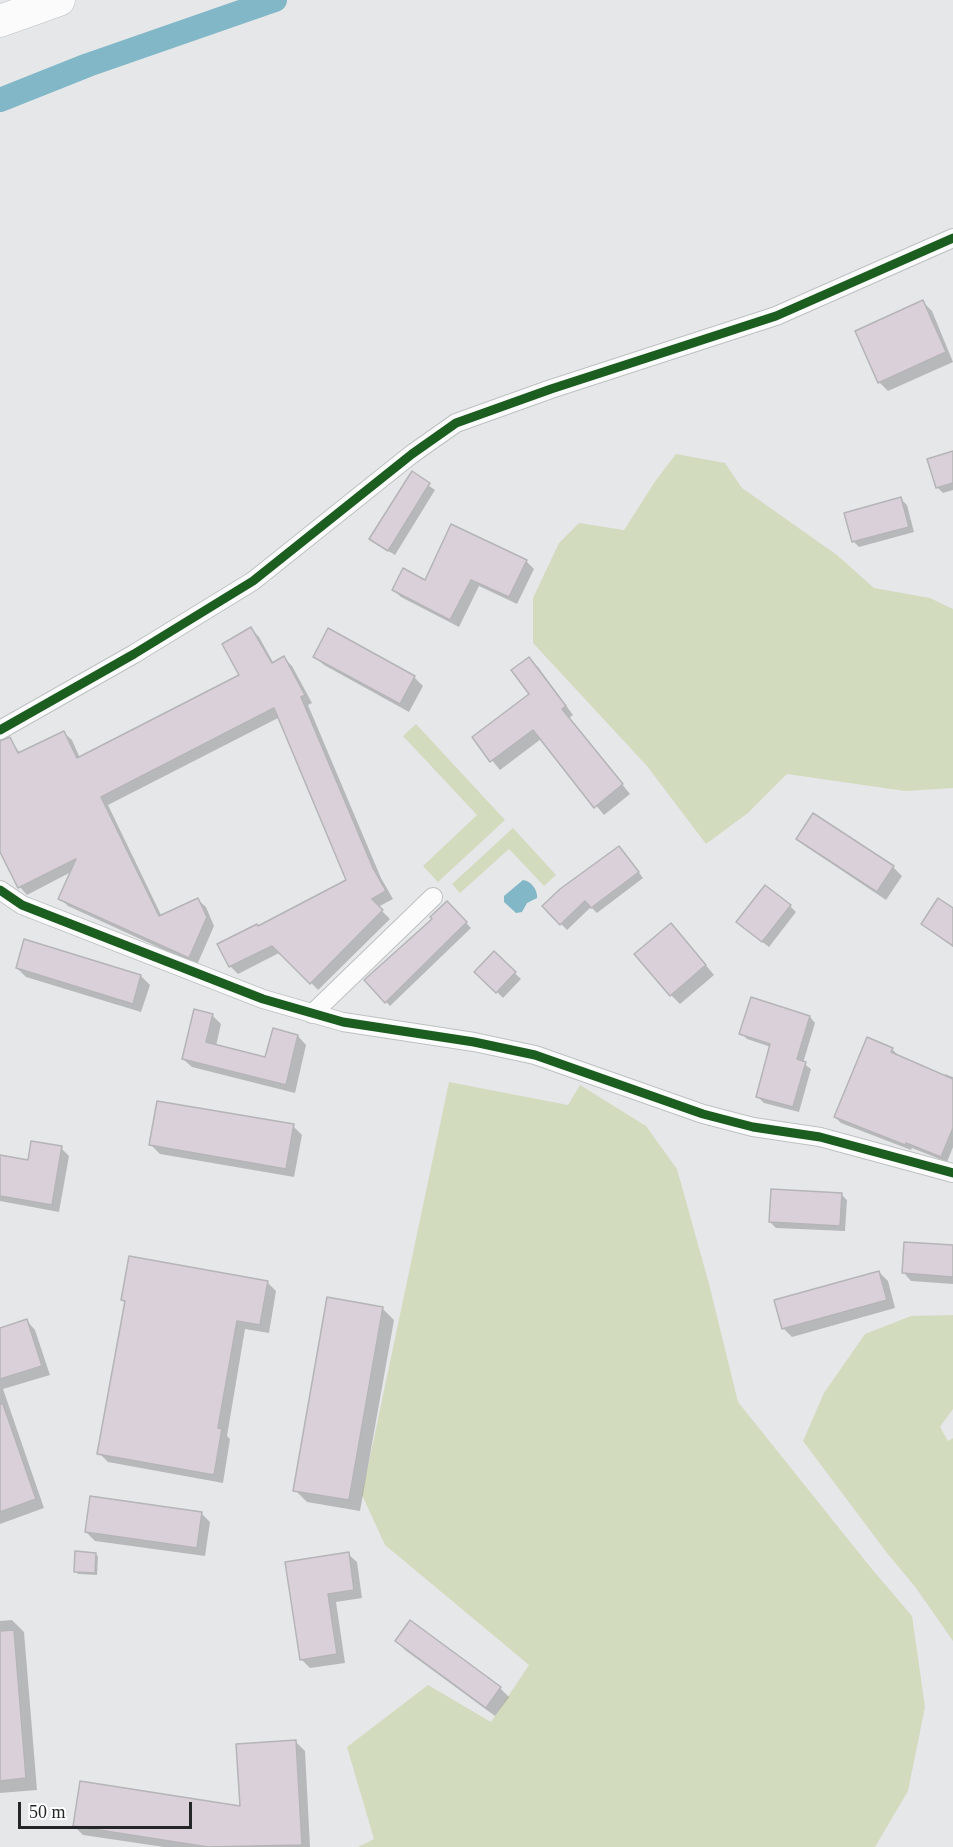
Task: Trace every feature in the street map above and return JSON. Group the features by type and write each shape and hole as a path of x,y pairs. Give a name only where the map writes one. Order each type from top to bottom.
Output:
{"highway":[{"path":"0,21 59,0"}],"street":[{"path":"0,730 134,654 252,581 412,454 456,423 551,389 776,316 953,238"},
{"path":"0,890 22,905 263,999 312,1014 344,1022 474,1042 535,1055 703,1114 753,1127 820,1137 953,1173"},
{"path":"312,1014 433,897"}],"green space":[{"path":"676,454 725,463 742,488 837,555 874,588 930,598 953,609 953,788 905,791 787,774 748,813 706,844 647,766 533,643 533,598 559,543 579,523 624,530 656,480"},
{"path":"416,724 505,820 438,882 423,866 477,815 403,736"},
{"path":"513,828 556,875 544,886 509,849 460,893 452,884"},
{"path":"449,1082 568,1105 580,1085 646,1126 677,1169 709,1284 738,1402 912,1616 925,1707 908,1791 875,1847 358,1847 374,1839 347,1747 428,1685 491,1722 529,1665 385,1545 362,1495"},
{"path":"953,1315 953,1409 940,1427 948,1441 953,1438 953,1641 916,1588 803,1441 824,1393 865,1334 911,1316"}],"water":[{"path":"523,880 533,886 537,898 527,903 522,912 516,913 504,902 504,896"}],"building":[{"path":"923,300 946,352 878,383 855,331"},
{"path":"953,451 953,483 936,488 927,459"},
{"path":"412,471 430,483 388,551 369,539"},
{"path":"901,497 909,527 852,542 844,513"},
{"path":"451,524 527,560 509,597 471,580 450,620 392,590 403,568 425,580"},
{"path":"251,627 272,663 284,656 305,695 301,697 373,868 386,891 372,899 383,910 310,984 272,946 229,967 217,944 257,924 258,926 346,880 274,708 101,797 159,916 198,898 207,917 189,958 58,899 76,859 18,888 0,852 0,741 10,737 18,753 64,731 77,758 239,675 222,644"},
{"path":"328,628 415,676 400,704 313,657"},
{"path":"529,657 566,706 562,709 623,784 594,808 533,730 490,762 472,737 529,694 511,670"},
{"path":"813,813 894,866 877,892 796,839"},
{"path":"619,846 639,872 591,908 585,901 560,925 542,906 560,889"},
{"path":"765,885 791,905 762,942 736,922"},
{"path":"938,898 953,908 953,946 921,924"},
{"path":"447,901 467,922 385,1003 364,980 432,919 430,917"},
{"path":"671,923 706,965 670,996 634,954"},
{"path":"24,939 141,975 133,1004 16,968"},
{"path":"494,951 516,972 496,993 474,972"},
{"path":"751,997 810,1016 797,1059 806,1062 793,1107 756,1097 770,1044 739,1034"},
{"path":"194,1009 213,1014 206,1042 265,1057 273,1028 298,1035 286,1085 182,1059"},
{"path":"867,1037 893,1048 891,1052 953,1079 953,1128 941,1157 834,1117"},
{"path":"157,1101 294,1124 286,1169 149,1145"},
{"path":"31,1141 62,1146 52,1205 0,1196 0,1155 28,1160"},
{"path":"771,1189 842,1193 840,1226 769,1222"},
{"path":"904,1242 953,1245 953,1277 902,1273"},
{"path":"129,1256 268,1281 260,1325 237,1321 218,1428 222,1429 214,1475 97,1454 125,1301 121,1300"},
{"path":"879,1271 887,1300 782,1329 774,1300"},
{"path":"327,1297 383,1307 349,1500 293,1491"},
{"path":"27,1319 42,1366 0,1379 0,1328"},
{"path":"0,1404 3,1404 36,1499 0,1512"},
{"path":"90,1496 202,1512 197,1548 85,1532"},
{"path":"75,1551 96,1553 95,1573 74,1572"},
{"path":"349,1552 354,1590 328,1594 337,1654 300,1660 285,1562"},
{"path":"410,1620 501,1687 486,1708 395,1641"},
{"path":"14,1630 26,1778 0,1781 0,1631"},
{"path":"296,1740 302,1845 208,1847 73,1826 80,1781 240,1806 236,1744"}],"waterway":[{"path":"0,100 88,65 275,0"}],"cycle path":[{"path":"0,730 134,654 253,581 412,454 456,423 551,389 776,316 953,238"},
{"path":"0,890 22,905 263,999 343,1022 474,1042 535,1055 703,1114 753,1127 820,1137 953,1173"}]}
